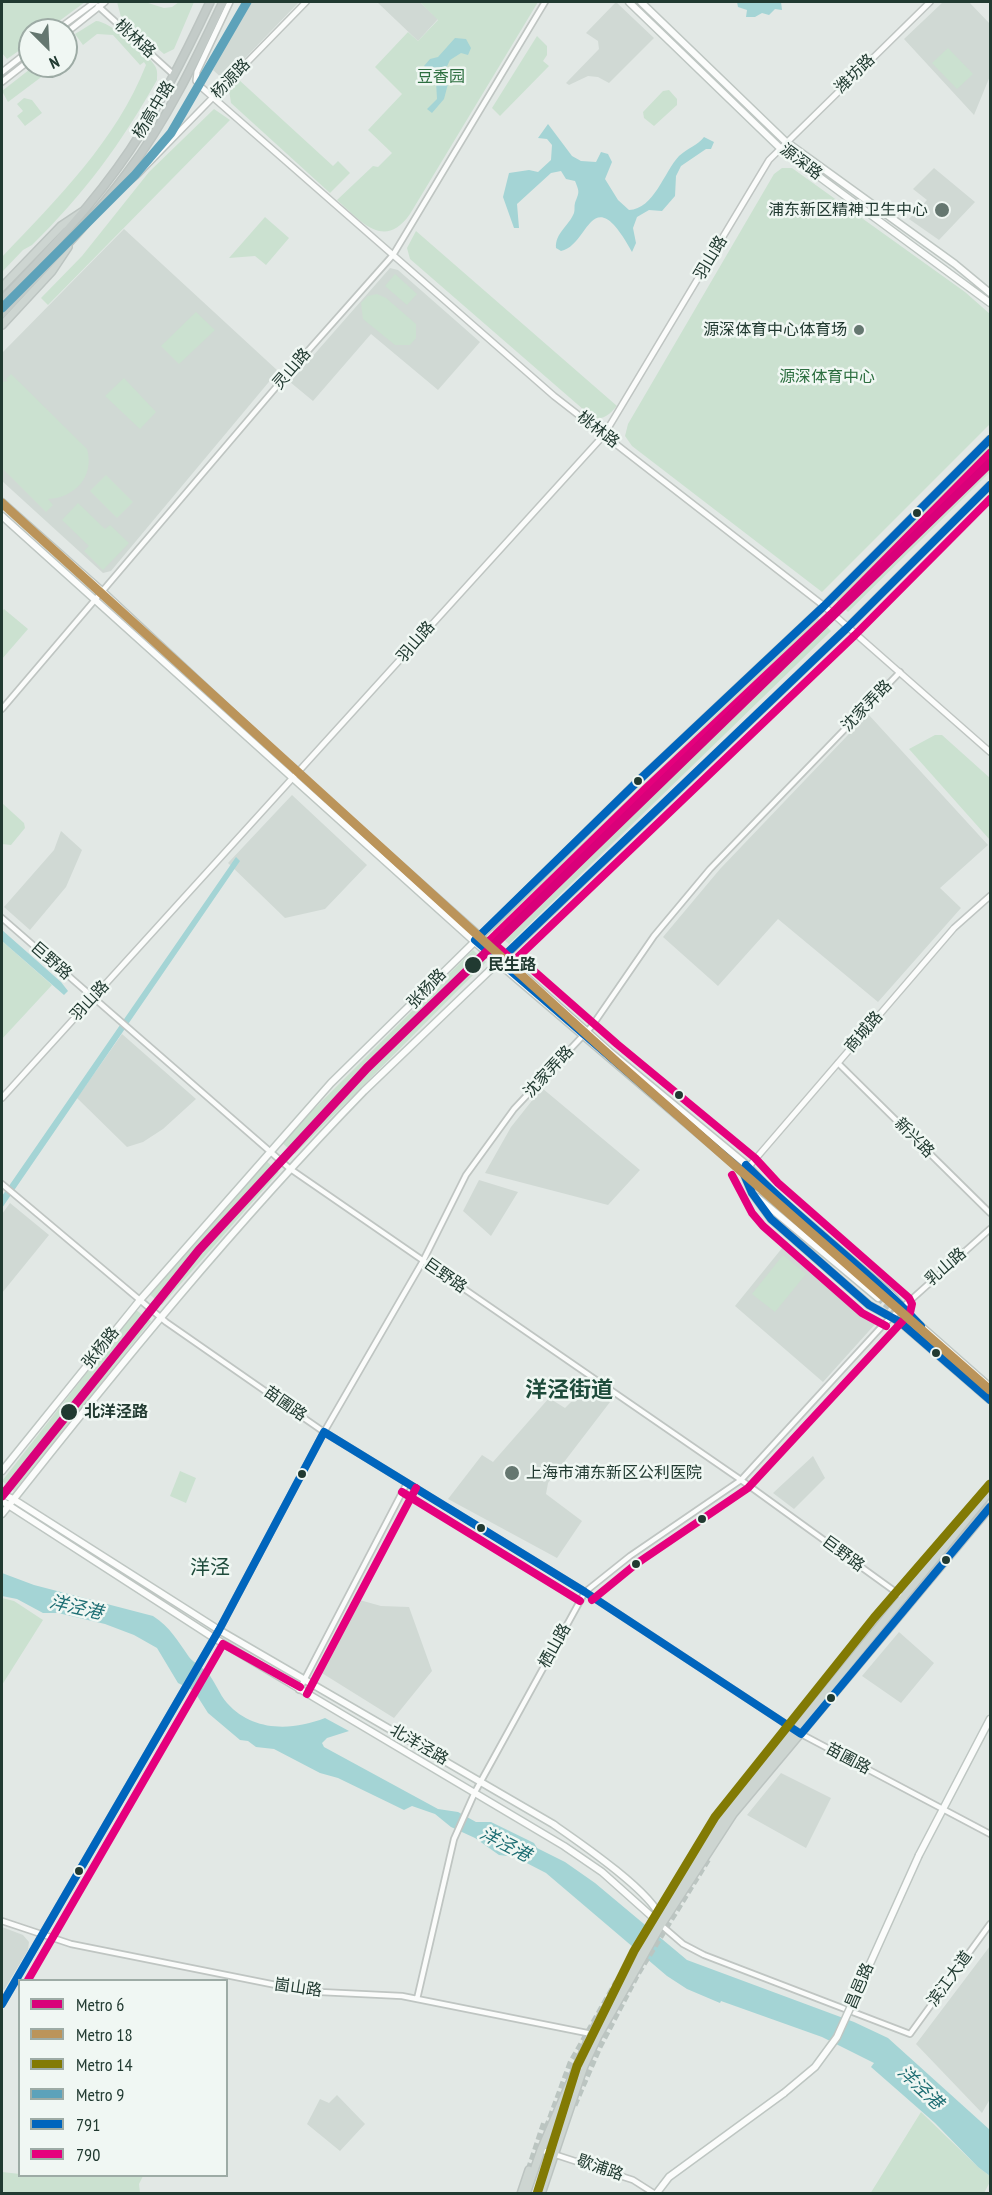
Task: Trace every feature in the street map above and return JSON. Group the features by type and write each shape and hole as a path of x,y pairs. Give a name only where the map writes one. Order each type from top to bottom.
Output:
{"highway":[{"name":"杨高中路","path":"2,300 84,210 128,152 175,75 210,2"},
{"name":"杨高中路","path":"2,314 71,242 128,172 179,92 223,2"}],"main road":[{"name":"源深路","path":"629,2 779,147 990,303"},
{"name":"源深路","path":"641,2 785,141 955,264 990,293"},
{"name":"杨高中路","path":"2,287 61,226 84,210"},
{"name":"杨高中路","path":"2,325 52,272 71,242"},
{"name":"张杨路","path":"2,1471 140,1300 331,1083 638,781 824,606 990,439"},
{"name":"张杨路","path":"2,1514 159,1317 289,1168 364,1091 497,962 848,627 990,484"},
{"path":"2,502 102,591 296,772 481,935 585,1034"},
{"path":"2,516 497,962 746,1169 902,1306 990,1388"},
{"path":"746,1169 752,1193 771,1219 869,1305 891,1317 990,1400"},
{"path":"752,1193 880,1295 808,1230 771,1191"},
{"path":"526,2193 541,2150 594,2035 658,1923 734,1814 990,1491"},
{"name":"北洋泾路","path":"2,1494 14,1499 219,1630 481,1781 594,1852 649,1901 658,1923"},
{"name":"北洋泾路","path":"2,1501 214,1638 475,1792 602,1872 658,1923"},
{"path":"798,1731 911,1604 990,1507"},
{"name":"昌邑路","path":"656,2193 669,2176 784,2093 815,2067 837,2037 942,1809 990,1719"},
{"path":"541,2193 594,2035"},
{"path":"521,2193 529,2170"}],"street":[{"path":"73,18 94,2"},
{"name":"桃林路","path":"94,2 175,75"},
{"path":"78,24 101,8 105,2"},
{"name":"桃林路","path":"230,2 197,72 198,84 554,396 824,606 990,753"},
{"name":"杨源路","path":"102,205 138,174 306,2"},
{"name":"灵山路","path":"2,709 393,255 469,123 545,2"},
{"name":"潍坊路","path":"779,147 930,2"},
{"path":"2,72 18,59"},
{"path":"2,82 18,69"},
{"name":"羽山路","path":"2,1098 162,925 296,772 349,719 604,435 779,147"},
{"name":"沈家弄路","path":"219,1630 324,1432 423,1261 466,1175 514,1109 585,1034 654,936 710,869 900,672"},
{"name":"商城路","path":"746,1169 954,928 990,896"},
{"name":"巨野路","path":"2,918 289,1168 741,1480 911,1604"},
{"name":"新兴路","path":"837,1063 990,1213"},
{"name":"苗圃路","path":"2,1185 159,1317 324,1432 585,1592 798,1731 990,1834"},
{"name":"乳山路","path":"902,1306 990,1229"},
{"name":"栖山路","path":"417,1999 454,1839 475,1792 585,1592 630,1556 741,1480 902,1306"},
{"path":"299,1690 407,1483"},
{"path":"2,2004 219,1630"},
{"name":"崮山路","path":"2,1922 71,1944 286,1988 417,1999 594,2035"},
{"name":"北洋泾路","path":"658,1923 683,1944 704,1955 910,2034"},
{"name":"滨江大道","path":"910,2034 990,1924"},
{"name":"歇浦路","path":"541,2150 554,2152 633,2180 656,2193"}],"shaded area":[{"path":"248,2 299,2 224,80 213,70"},
{"path":"377,2 420,2 438,19 418,41"},
{"path":"616,2 654,38 609,83 598,77 588,76 569,85 566,83 599,49 598,41 586,33"},
{"path":"943,2 969,2 990,24 990,76 974,115 904,39"},
{"name":"浦东新区精神卫生中心","path":"934,168 975,202 939,240 909,219 927,200 913,189"},
{"path":"124,229 278,371 111,571 103,573 2,481 2,353"},
{"path":"390,268 398,270 480,342 438,390 371,334 313,401 290,382"},
{"path":"868,714 988,845 940,888 961,908 878,1002 778,919 718,986 663,937 720,869"},
{"path":"292,795 367,865 325,909 285,918 228,863"},
{"path":"61,831 82,850 66,887 30,930 4,907 54,850"},
{"path":"122,1034 196,1099 163,1129 143,1142 127,1147 77,1098"},
{"path":"542,1088 640,1170 608,1205 485,1173 511,1127"},
{"path":"479,1180 518,1192 491,1236 463,1211"},
{"path":"10,1203 49,1235 2,1293 2,1214"},
{"path":"787,1242 877,1322 823,1382 735,1306"},
{"name":"上海市浦东新区公利医院","path":"589,1384 610,1402 548,1483 546,1494 582,1521 557,1558 448,1499 482,1455 493,1462 549,1398 565,1408"},
{"path":"813,1456 825,1478 794,1509 773,1493"},
{"path":"356,1599 381,1606 409,1607 432,1671 394,1718 317,1670"},
{"path":"899,1632 934,1663 901,1703 862,1676"},
{"path":"781,1773 831,1798 806,1848 747,1815"},
{"path":"2,1927 23,1935 29,1942 28,1950 4,1990 2,1989"},
{"path":"990,1946 990,2099 982,2113 916,2044"},
{"path":"337,2095 365,2124 340,2151 307,2124 320,2099 329,2103"}],"green space":[{"path":"2,2 85,2 63,18 18,18 18,51 7,59 2,53"},
{"path":"117,2 145,2 164,8 172,7 179,2 194,2 174,49 164,54 121,17"},
{"name":"豆香园","path":"420,2 538,2 410,214 400,225 391,230 382,231 373,229 364,223 337,200 373,166 378,167 392,153 368,130 402,94 375,67 408,32 418,41 438,20"},
{"path":"96,21 110,26 145,54 156,68 157,80 130,126 85,187 51,226 2,272 2,257 64,191 102,144 119,119 146,65 144,62 140,65 113,35 97,34 83,45 78,38 78,32"},
{"path":"537,36 547,46 547,55 543,61 549,66 500,116 492,108"},
{"path":"948,48 973,74 957,89 932,63"},
{"path":"19,78 40,78 8,102 2,91"},
{"path":"238,79 333,166 338,161 350,173 330,193 231,103 229,90"},
{"path":"669,90 677,99 677,105 654,126 644,118 643,112 663,91"},
{"path":"24,98 32,100 42,113 25,126 17,116 23,111 17,104"},
{"path":"214,109 230,120 48,305 41,298 82,256 149,172"},
{"name":"源深体育中心","path":"782,168 792,168 965,292 990,314 990,424 822,592 632,446 625,436 628,424 774,174"},
{"path":"265,217 289,238 266,265 255,256 229,258"},
{"path":"416,231 617,406 603,417 592,417 410,259 407,248"},
{"path":"395,274 417,294 407,305 385,286"},
{"path":"377,294 386,298 416,324 416,338 410,345 395,345 363,319 361,303 368,296"},
{"path":"196,312 215,330 179,364 161,346"},
{"path":"11,374 87,449 89,459 85,477 74,490 66,495 48,499 53,505 46,512 2,468 2,382 8,381 6,379"},
{"path":"124,378 156,412 140,429 105,396"},
{"path":"990,444 990,472 848,612 833,597"},
{"path":"106,475 133,502 117,518 90,491"},
{"path":"78,503 105,529 110,525 129,543 103,570 84,551 89,546 62,520"},
{"path":"4,609 28,629 2,659 2,612"},
{"path":"817,617 831,631 509,944 492,930"},
{"path":"935,735 942,735 990,778 990,840 909,749"},
{"path":"2,803 24,823 25,828 11,845 2,844"},
{"path":"2,941 52,985 2,1039"},
{"path":"473,950 486,962 295,1154 281,1142"},
{"path":"265,1160 279,1172 162,1305 147,1292"},
{"path":"783,1255 806,1274 775,1312 752,1294"},
{"path":"136,1310 151,1321 14,1491 2,1481"},
{"path":"180,1471 196,1478 186,1503 170,1496"},
{"path":"2,1598 14,1601 43,1620 2,1685"},
{"path":"921,2112 990,2176 990,2182 984,2193 870,2194"},
{"path":"2,2172 18,2174 18,2177 142,2177 139,2184 140,2193 9,2194 2,2191"}],"water":[{"path":"737,2 781,2 782,10 775,9 769,15 762,13 755,17 746,17 747,10 738,7"},
{"path":"455,38 466,39 471,48 468,55 461,53 450,60 441,79 448,84 444,99 432,113 427,109 437,99 436,81 424,66 430,59 438,57"},
{"path":"548,124 572,156 581,161 596,162 601,152 608,154 612,162 605,179 618,200 629,210 638,208 652,197 682,153 704,137 714,142 711,149 706,149 681,166 676,176 675,196 662,211 649,210 637,217 633,228 636,243 632,252 618,230 608,220 599,217 570,247 561,251 556,248 556,243 574,213 578,192 575,181 566,179 561,171 551,173 517,204 519,228 514,228 503,197 509,173 529,170 538,172 551,160 552,145 547,139 538,138"},
{"path":"236,857 240,861 2,1208 2,1196"},
{"path":"2,930 61,982 68,991 64,995 2,941"},
{"name":"洋泾港","path":"2,1573 34,1585 153,1616 169,1630 191,1659 207,1672 227,1703 237,1713 261,1724 286,1727 325,1718 349,1731 327,1738 322,1743 324,1747 438,1809 458,1812 476,1822 491,1822 534,1843 537,1848 565,1862 595,1883 687,1960 854,2022 888,2038 990,2130 990,2176 978,2167 935,2123 871,2067 874,2063 822,2037 721,2001 720,2003 687,1989 667,1976 546,1873 515,1857 499,1855 475,1838 451,1827 435,1814 412,1806 404,1810 338,1778 320,1773 274,1749 256,1747 248,1741 240,1740 208,1713 194,1691 178,1683 157,1648 134,1635 105,1624 58,1613 43,1613 17,1599 2,1596"}],"tunnel":[{"path":"882,1293 904,1312"},
{"path":"878,1298 990,1395"},
{"path":"687,1868 713,1825 845,1663"},
{"path":"574,2105 599,2047 637,1974 709,1857"},
{"path":"547,2128 571,2063 617,1982"},
{"path":"529,2170 545,2122"}],"metro line":[{"name":"9","path":"2,308 135,175 171,133 247,2"},
{"name":"6","path":"2,1496 199,1250 367,1068 990,463"},
{"name":"18","path":"2,503 617,1062 990,1390"},
{"name":"14","path":"537,2194 577,2066 634,1951 715,1817 874,1618 990,1484"}],"transit line":[{"name":"791","path":"990,439 824,606 638,781 475,940 743,1172 752,1193 771,1219 869,1305 900,1322 990,1400"},
{"name":"790","path":"517,964 490,940 645,789 831,614 990,453"},
{"name":"791","path":"519,971 503,957 848,627 990,485"},
{"name":"790","path":"592,1600 636,1564 748,1488 910,1313 912,1304 909,1298 778,1183 755,1158 617,1044 518,957 855,635 990,499"},
{"name":"791","path":"746,1165 789,1206 879,1284 921,1326"},
{"name":"790","path":"732,1175 752,1213 763,1226 862,1313 886,1326"},
{"name":"791","path":"324,1432 585,1592 801,1734 990,1507"},
{"name":"791","path":"2,2004 219,1630 324,1432"},
{"name":"790","path":"307,1694 416,1488"},
{"name":"790","path":"402,1492 580,1601"},
{"name":"790","path":"29,1979 223,1644 300,1687"}],"place":[{"name":"浦东新区精神卫生中心","path":"942,210"},
{"name":"源深体育中心体育场","path":"859,330"},
{"name":"民生路","path":"473,965"},
{"name":"北洋泾路","path":"69,1412"},
{"name":"上海市浦东新区公利医院","path":"512,1473"}],"district":[{"name":"洋泾街道","path":"569,1391"},
{"name":"洋泾","path":"210,1568"}]}
